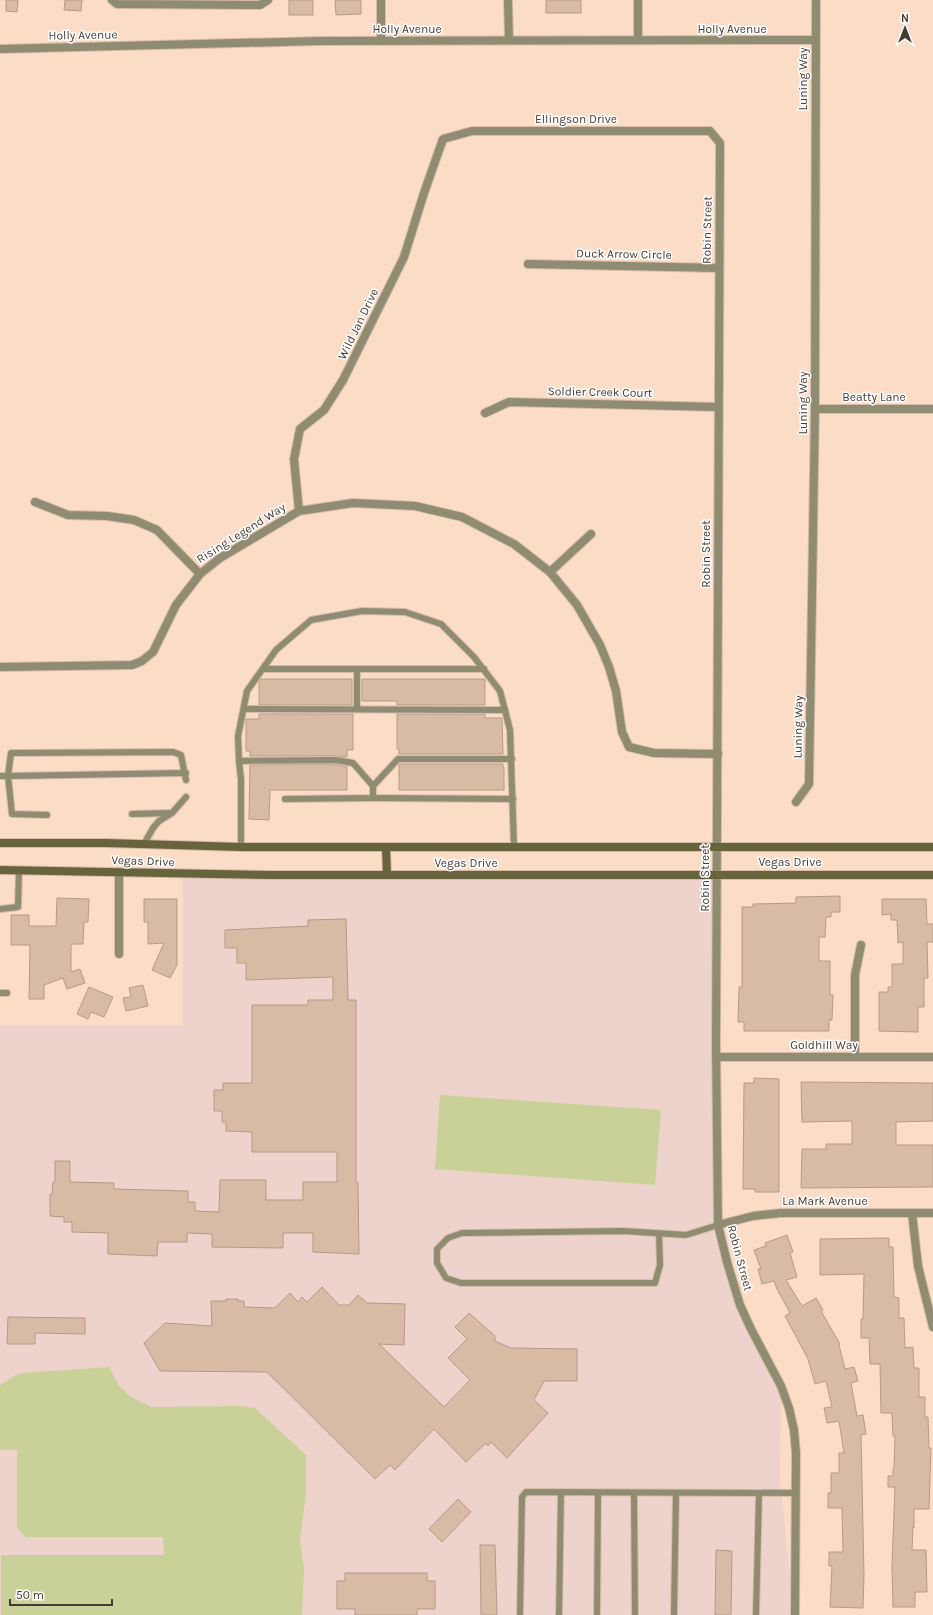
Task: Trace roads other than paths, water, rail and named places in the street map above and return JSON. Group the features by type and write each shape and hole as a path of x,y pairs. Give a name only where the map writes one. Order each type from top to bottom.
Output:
{"main road":[{"name":"Vegas Drive","path":"0,843 144,844 241,847 933,847"},
{"path":"386,847 387,875"},
{"name":"Vegas Drive","path":"0,870 258,875 933,874"}],"street":[{"path":"112,0 117,4 260,5 268,0"},
{"path":"381,0 381,41"},
{"path":"508,0 509,40"},
{"path":"638,0 638,40"},
{"name":"Luning Way","path":"796,802 809,784 815,409 816,0"},
{"name":"Holly Avenue","path":"0,48 381,41 815,40"},
{"name":"Ellingson Drive","path":"443,139 472,130 710,130"},
{"name":"Robin Street","path":"710,130 720,143 716,1057 718,1225 740,1305 781,1386 789,1408 794,1430 796,1453 795,1615"},
{"name":"Wild Jan Drive","path":"299,511 294,460 300,429 324,410 343,380 404,257 443,139"},
{"name":"Duck Arrow Circle","path":"528,264 719,268"},
{"name":"Soldier Creek Court","path":"485,414 508,402 718,407"},
{"name":"Beatty Lane","path":"815,409 933,409"},
{"path":"34,502 68,515 107,516 134,520 157,530 200,574"},
{"name":"Rising Legend Way","path":"0,667 132,665 142,661 152,652 176,605 200,574 220,558 299,511 353,503 415,506 462,517 514,544 550,572 577,605 600,645 609,667 616,691 622,732 628,747 654,753 718,754"},
{"path":"550,572 591,534"},
{"path":"119,873 119,954"},
{"path":"855,1057 855,975 861,945"},
{"name":"Goldhill Way","path":"716,1057 933,1057"},
{"name":"La Mark Avenue","path":"718,1225 753,1216 781,1213 933,1213"},
{"path":"912,1213 918,1266 933,1327"}],"lane":[{"path":"241,847 241,779 238,736 247,691 276,650 311,620 362,611 405,612 441,624 474,657 500,691 510,730 514,799 514,847"},
{"path":"263,669 484,669"},
{"path":"357,669 357,709"},
{"path":"244,709 505,710"},
{"path":"0,776 8,776 186,777 181,755 173,752 11,753 8,776 12,814 47,815"},
{"path":"372,786 398,759 512,759"},
{"path":"239,761 335,760 352,763 372,786 373,798"},
{"path":"144,844 153,828 172,813 186,797"},
{"path":"285,799 514,799"},
{"path":"132,814 172,813"},
{"path":"0,909 18,907 19,871"},
{"path":"0,993 7,993"},
{"path":"659,1234 660,1265 655,1283 461,1283 446,1278 438,1263 437,1249 448,1238 462,1233 623,1231 686,1236 718,1225"},
{"path":"520,1615 522,1497 526,1492 796,1493"},
{"path":"559,1615 561,1492"},
{"path":"598,1493 598,1615"},
{"path":"634,1493 635,1615"},
{"path":"674,1615 676,1493"},
{"path":"756,1615 759,1493"}]}
